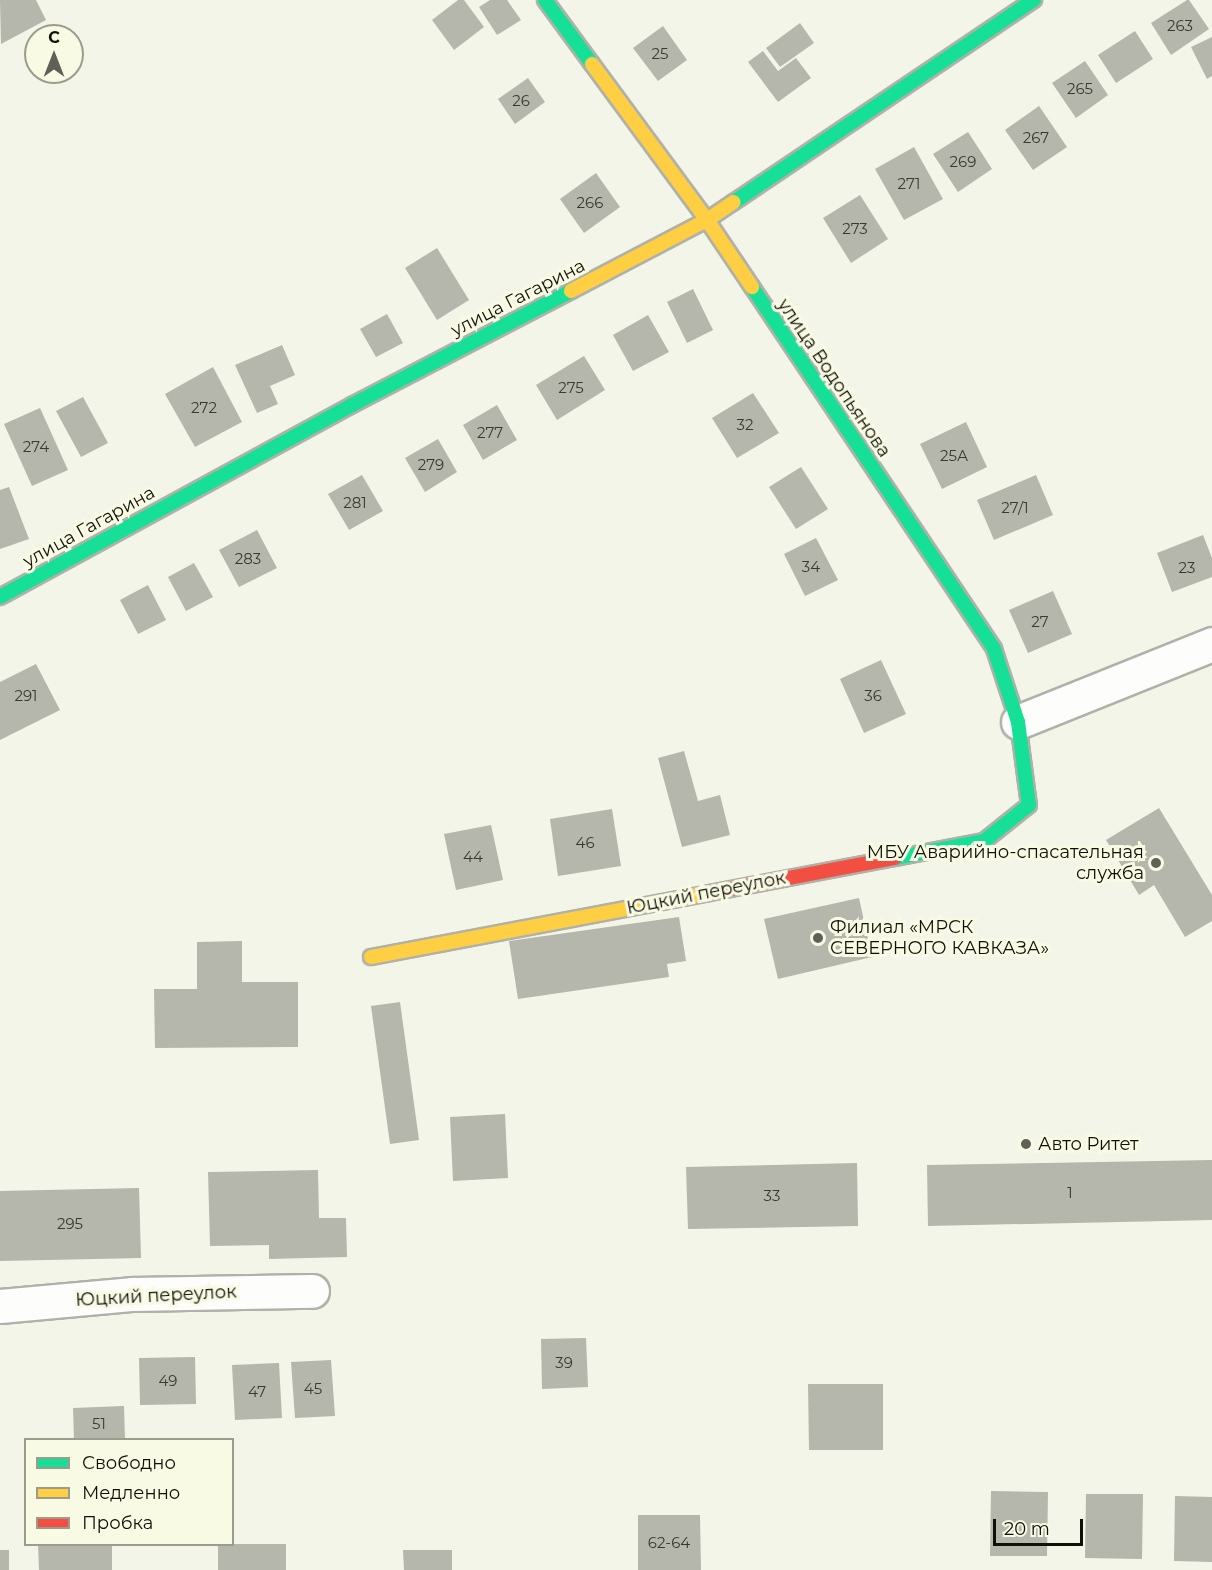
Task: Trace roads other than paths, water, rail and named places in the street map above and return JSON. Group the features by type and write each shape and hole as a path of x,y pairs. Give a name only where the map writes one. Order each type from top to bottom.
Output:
{"street":[{"name":"улица Водопьянова","path":"545,0 707,220 994,649 1018,722 1029,805"},
{"name":"улица Гагарина","path":"0,597 362,400 707,220 1034,0"},
{"path":"1018,722 1212,644"},
{"name":"Юцкий переулок","path":"371,957 984,841 1029,805"},
{"name":"Юцкий переулок","path":"0,1306 133,1294 312,1291"}],"place":[{"name":"МБУ Аварийно-спасательная служба","path":"1156,863"},
{"name":"Филиал «МРСК СЕВЕРНОГО КАВКАЗА»","path":"818,938"},
{"name":"Авто Ритет","path":"1026,1144"}]}
